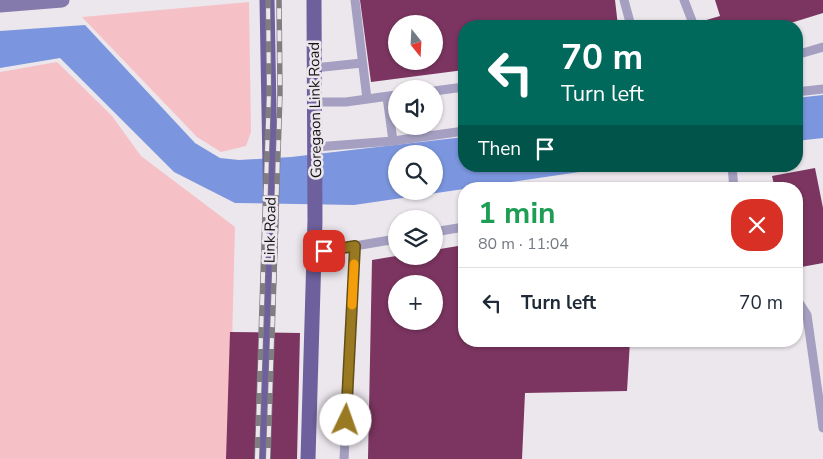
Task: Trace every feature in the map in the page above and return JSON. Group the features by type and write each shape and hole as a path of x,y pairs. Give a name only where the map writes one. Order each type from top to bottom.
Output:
{"main road":[{"name":"Link Road","path":"262,459 271,222 267,0"},
{"name":"Goregaon Link Road","path":"314,0 316,149 314,253"},
{"path":"308,459 314,253"}],"street":[{"path":"0,5 62,0"}],"lane":[{"path":"356,0 366,99"},
{"path":"624,0 629,20"},
{"path":"684,0 692,20"},
{"path":"803,53 823,48"},
{"path":"314,68 362,63"},
{"path":"443,90 458,88"},
{"path":"803,91 823,89"},
{"path":"315,102 388,96"},
{"path":"316,149 458,132"},
{"path":"393,135 393,141"},
{"path":"443,230 458,228"},
{"path":"314,253 388,240"},
{"path":"344,459 355,246"},
{"path":"803,309 807,315 823,428"}],"shaded area":[{"path":"249,2 251,132 246,146 221,152 197,137 82,17"},
{"path":"57,62 112,116 141,156 235,227 229,459 0,459 0,72"}],"water":[{"path":"85,25 195,143 220,158 239,160 291,157 388,146 388,200 354,205 235,203 174,172 60,58 0,68 0,31"},
{"path":"823,95 823,138 803,140 803,97"},
{"path":"458,138 458,172 579,172 511,182 458,182 458,190 443,192 443,145 395,145"}],"building":[{"path":"360,0 615,0 617,20 458,20 458,71 371,82"},
{"path":"715,0 823,0 823,13 800,20 706,20 720,16"},
{"path":"815,168 823,208 823,263 803,267 803,182 773,182 772,176 803,172 803,170"},
{"path":"458,246 458,347 630,347 627,391 525,393 522,459 368,459 372,260 388,257 388,265 443,265 443,248"},
{"path":"230,332 300,333 297,459 226,459"}],"railway":[{"path":"257,459 269,92 268,0"},
{"path":"268,459 280,93 279,0"}],"slow traffic":[{"path":"352,305 354,264"}],"route":[{"path":"324,251 355,246 346,420"}]}
